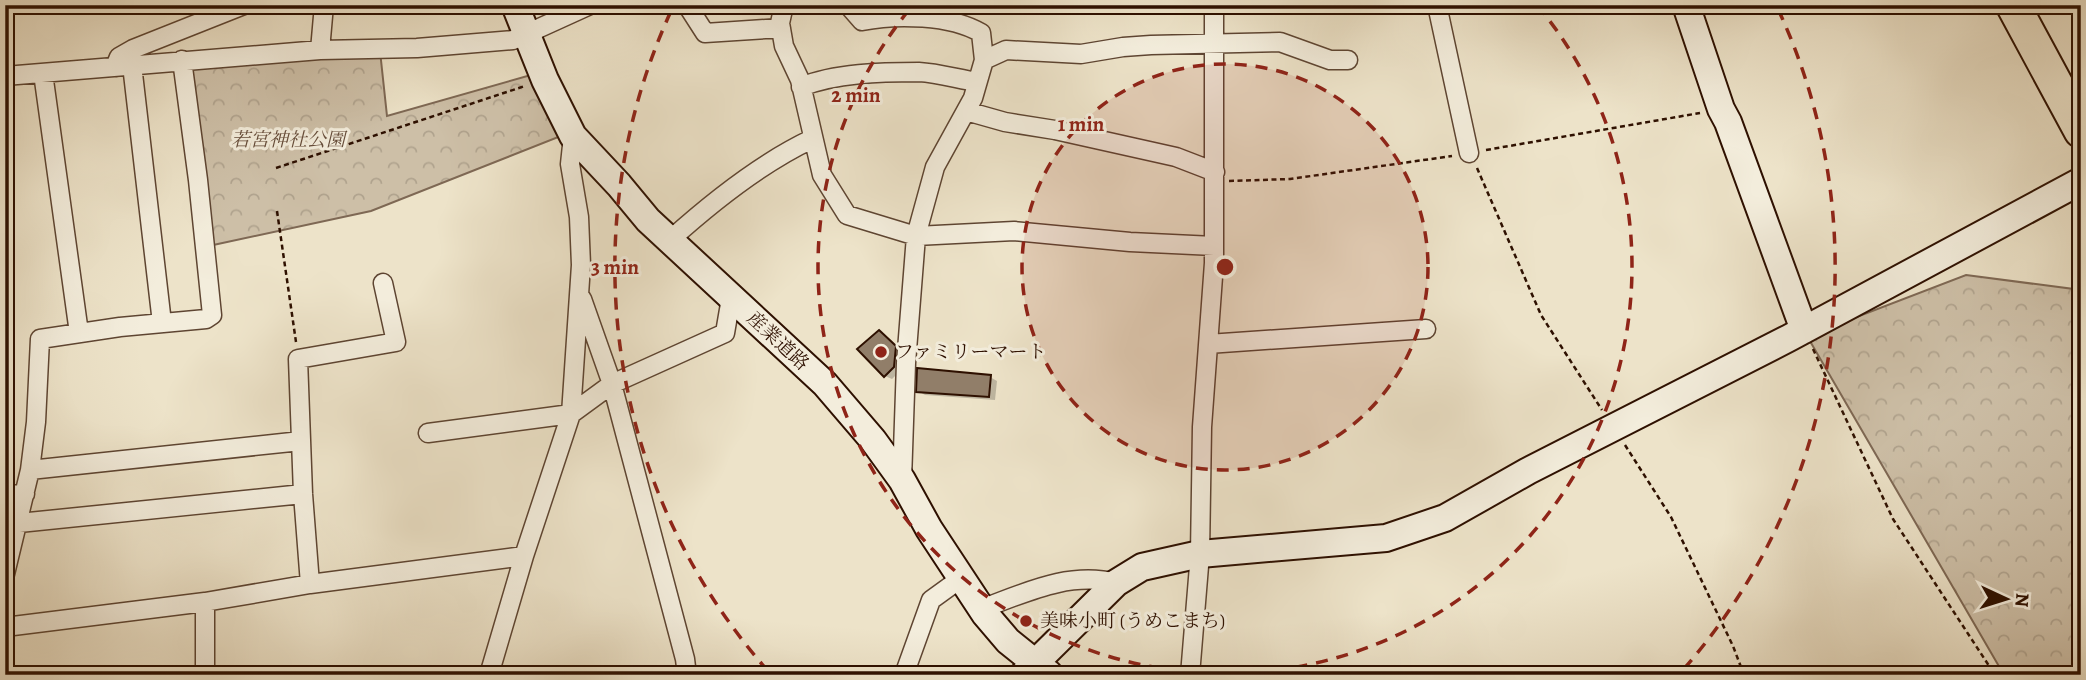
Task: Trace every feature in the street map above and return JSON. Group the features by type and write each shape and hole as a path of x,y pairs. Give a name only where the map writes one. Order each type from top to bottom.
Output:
{"highway":[{"path":"2013,5 2081,131"}],"street":[{"path":"162,323 123,66 119,57 244,5"},
{"path":"320,50 324,5"},
{"name":"産業道路","path":"515,5 545,80 572,136 670,240 825,384 873,440 902,480 929,529 981,609 1036,671"},
{"path":"5,76 320,50 417,48 513,40 590,5"},
{"path":"687,5 705,33 781,28"},
{"path":"784,5 780,23 784,46 801,87 822,175 847,215 916,236 1014,231 1130,242 1214,246"},
{"path":"848,5 862,21 906,17 948,22 973,28 981,33 984,60 977,82 966,111 934,167 916,236 906,363 902,480"},
{"path":"1190,675 1200,554 1202,427 1214,246 1214,5"},
{"path":"1437,5 1469,153"},
{"path":"1686,5 1721,109 1804,330"},
{"path":"984,60 1006,50 1081,54 1123,47 1280,42 1330,60 1348,60"},
{"path":"5,574 30,470 36,422 40,339 210,318 213,311 182,60"},
{"path":"801,87 820,79 920,72 977,82"},
{"path":"43,73 79,334"},
{"path":"966,111 1005,122 1055,130 1176,157 1215,177"},
{"path":"489,675 524,556 571,414 580,293 579,217 570,164 572,136"},
{"path":"670,240 761,168 812,139"},
{"path":"1036,671 1116,583 1142,567 1200,554 1386,538 1445,518 1528,471 1804,330 2081,181"},
{"path":"310,584 303,494 299,359 396,342 383,283"},
{"path":"580,293 612,384 687,675"},
{"path":"428,433 571,414 612,384 724,333 731,298"},
{"path":"1208,344 1426,329"},
{"path":"30,470 301,441"},
{"path":"5,495 25,494"},
{"path":"19,523 303,494"},
{"path":"5,626 205,602 310,584 524,556"},
{"path":"981,609 1075,578 1096,578 1116,583"},
{"path":"904,675 931,600 960,579"},
{"path":"205,602 205,675"}],"path":[{"path":"276,168 545,80"},
{"path":"1215,177 1290,178 1469,153 1721,109"},
{"path":"1469,153 1541,315 1671,517 1733,646 1744,675"},
{"path":"277,211 299,359"},
{"path":"1804,330 1893,519 1995,675"}],"green space":[{"name":"若宮神社公園","path":"380,51 387,116 538,73 566,134 371,211 204,247 191,56"},
{"path":"1966,275 2081,290 2081,675 2004,675 1807,336"}],"building":[{"name":"ファミリーマート","path":"879,330 896,346 894,367 884,377 857,349"},
{"path":"917,368 991,375 989,397 916,392"}],"place":[{"name":"ファミリーマート","path":"881,352"},
{"name":"美味小町 (うめこまち)","path":"1026,621"}]}
